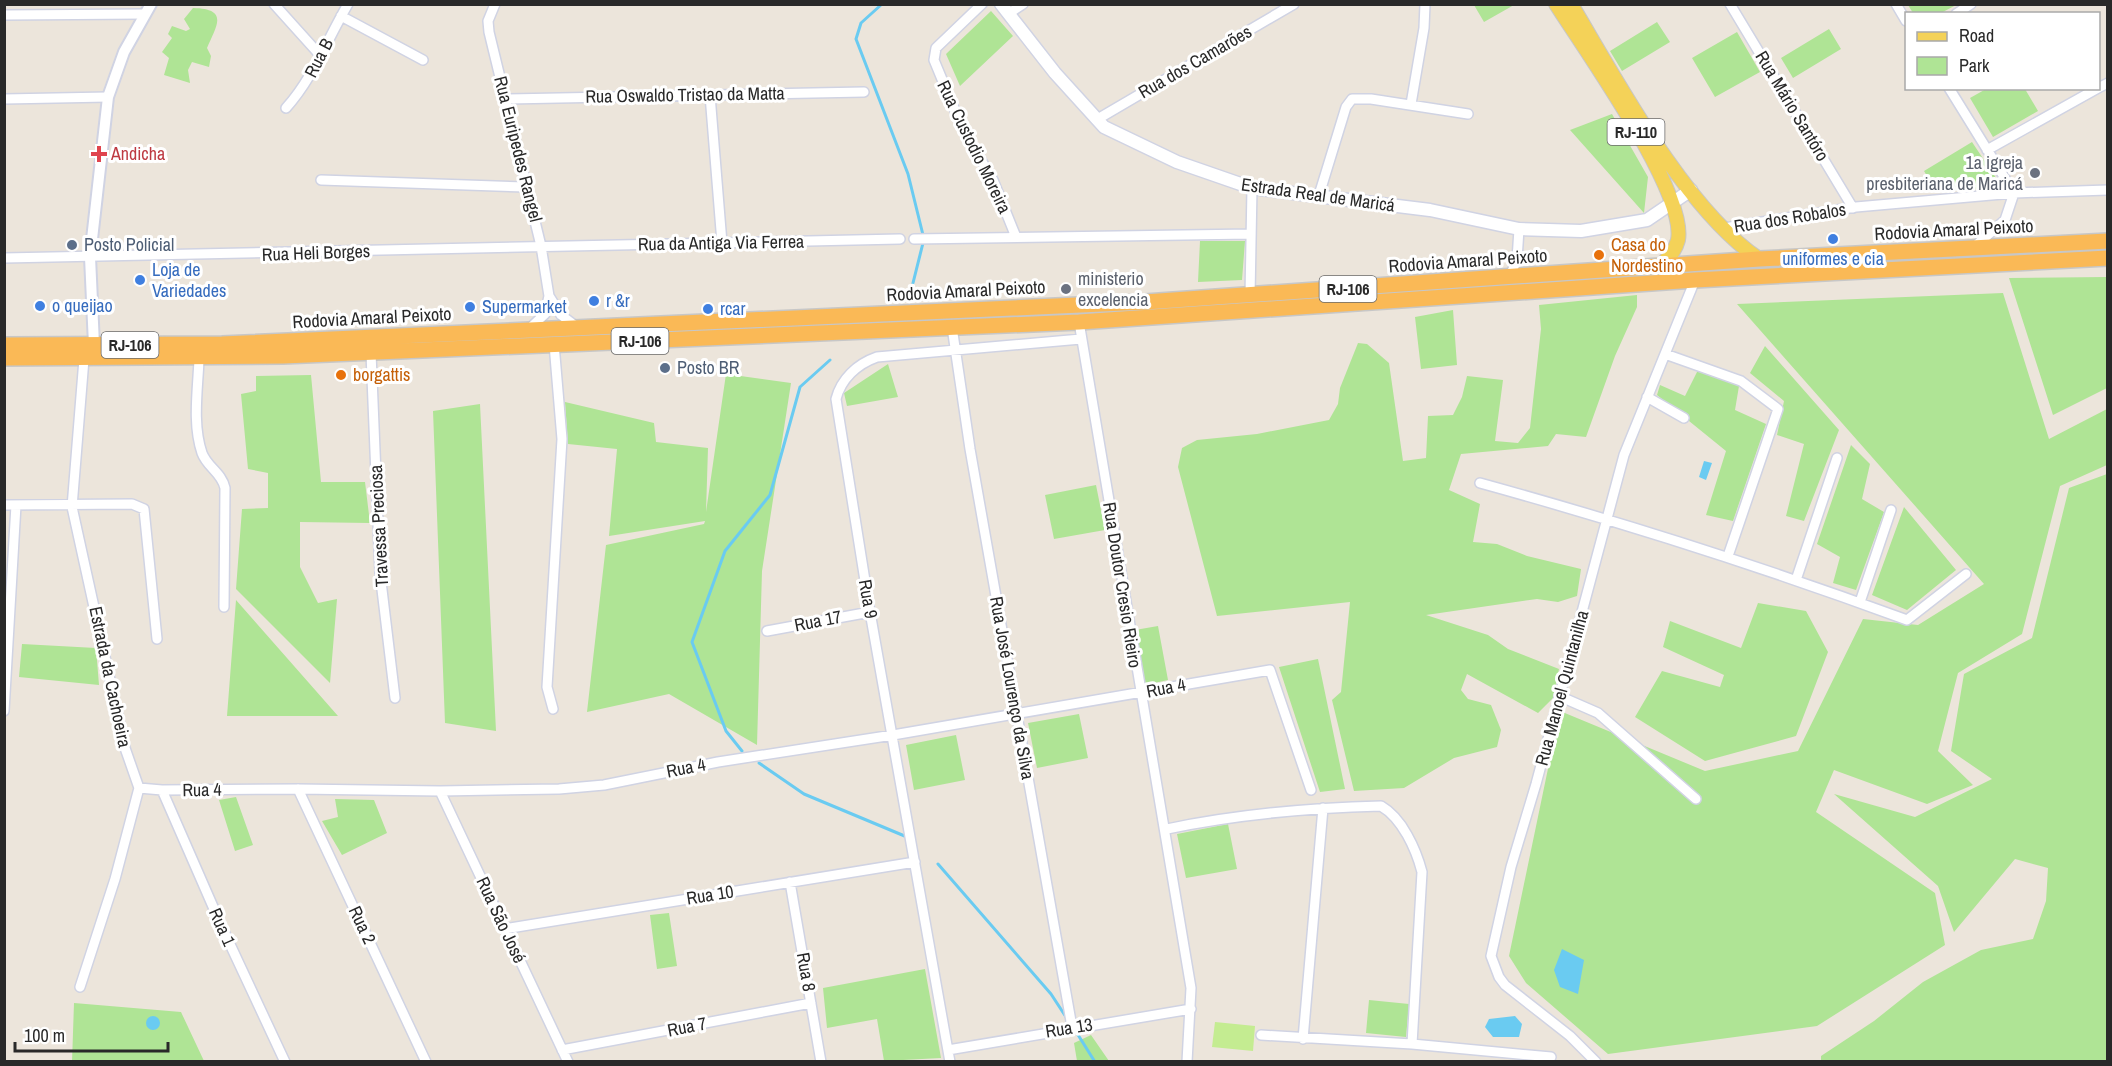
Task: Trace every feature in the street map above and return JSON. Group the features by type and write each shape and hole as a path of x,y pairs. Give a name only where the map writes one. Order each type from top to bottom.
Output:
{"highway":[{"name":"Rodovia Amaral Peixoto","path":"4,345 222,344 1250,296 1759,259 2108,241"},
{"name":"Rodovia Amaral Peixoto","path":"4,358 199,358 370,353 1079,322 1695,280 2108,258"}],"main road":[{"name":"RJ-110","path":"1556,4 1647,138 1739,246 1759,259"},
{"name":"RJ-110","path":"1570,4 1647,138 1674,204 1678,240 1672,255 1660,266"},
{"name":"Estrada Real de Maricá","path":"1004,9 1096,120 1115,134 1157,153 1252,188 1430,210 1519,229 1581,231 1622,226 1647,220 1674,204 1691,190"}],"street":[{"path":"274,4 319,54"},
{"name":"Rua B","path":"286,108 302,90 317,65 319,54 348,4"},
{"name":"Rua Euripedes Rangel","path":"495,4 488,21 489,32 541,246 549,296 561,315 578,328"},
{"name":"Rua Custodio Moreira","path":"982,4 936,48 934,60 963,130 993,180 1016,237"},
{"path":"1004,9 1023,4"},
{"name":"Rua dos Camarões","path":"1096,120 1294,4"},
{"path":"1410,104 1424,28 1425,4"},
{"name":"Rua Mário Santóro","path":"1730,4 1853,208"},
{"path":"1896,4 1905,19"},
{"path":"4,15 148,9"},
{"path":"94,345 90,257 108,98 124,52 148,9"},
{"path":"341,16 423,60"},
{"path":"1950,90 2014,193 2005,220 1972,249"},
{"path":"1987,150 2094,90"},
{"name":"Rua Oswaldo Tristao da Matta","path":"506,99 864,92"},
{"path":"710,95 722,243"},
{"path":"4,99 108,98"},
{"path":"1318,195 1349,102 1356,98 1468,114"},
{"path":"321,180 526,187"},
{"path":"1250,296 1252,188"},
{"name":"Rua dos Robalos","path":"1724,228 1853,208 2014,193 2108,190"},
{"path":"1519,229 1517,260 1519,269 1526,277"},
{"path":"914,239 1251,234"},
{"name":"Rua da Antiga Via Ferrea","path":"541,246 900,239"},
{"name":"Rua Heli Borges","path":"4,258 541,246"},
{"path":"1509,278 1517,260"},
{"name":"Rua Manoel Quintanilha","path":"1596,1062 1570,1036 1505,985 1499,977 1491,956 1511,867 1624,455 1695,280"},
{"path":"525,330 542,318 549,296"},
{"name":"Rua Doutor Cresio Rieiro","path":"1079,322 1140,692 1167,829 1191,988 1186,1062"},
{"name":"Rua José Lourenço da Silva","path":"952,327 1072,1027"},
{"name":"Rua 9","path":"950,1062 870,612 838,418 838,391 854,370 867,360 955,348 1081,339"},
{"path":"553,709 547,687 556,585 562,439 554,344"},
{"name":"Travessa Preciosa","path":"370,353 380,573 395,698"},
{"path":"1665,354 1741,381 1778,410 1728,556"},
{"path":"199,358 200,444 206,462 224,481 225,488 224,607"},
{"name":"Estrada da Cachoeira","path":"84,359 72,507 125,748 139,788"},
{"path":"1647,397 1684,418"},
{"path":"1796,580 1837,458"},
{"path":"1480,483 1607,518 1728,556 1907,620 1966,574"},
{"path":"4,505 72,507 132,504 144,509 156,639"},
{"path":"4,711 16,505"},
{"path":"1860,602 1891,510"},
{"name":"Rua 17","path":"767,631 870,612"},
{"name":"Rua 4","path":"139,788 440,791 559,789 604,785 718,762 893,735 1270,670 1311,790"},
{"path":"1559,696 1598,713 1696,799"},
{"path":"80,987 115,879 139,788"},
{"name":"Rua 2","path":"298,789 426,1062"},
{"name":"Rua 1","path":"162,790 220,925 285,1062"},
{"name":"Rua São José","path":"440,791 567,1062"},
{"path":"1167,829 1242,814 1323,808 1381,806 1397,820 1419,861 1421,889 1412,1044"},
{"path":"1303,1039 1323,808"},
{"name":"Rua 10","path":"504,928 915,862"},
{"name":"Rua 8","path":"790,882 821,1062"},
{"name":"Rua 7","path":"562,1050 811,1004"},
{"name":"Rua 13","path":"948,1050 1072,1027 1191,1009"},
{"path":"1261,1035 1412,1044 1551,1057"}],"green space":[{"path":"1474,5 1514,5 1484,22"},
{"path":"1908,5 1956,5 1943,12 1912,12"},
{"path":"193,8 212,12 216,15 217,20 207,48 211,56 209,67 192,62 188,70 190,83 164,75 169,58 162,52 172,38 168,34 172,26 186,31 190,29 184,19"},
{"path":"991,11 1013,36 960,86 946,54"},
{"path":"1657,22 1670,42 1622,71 1610,51"},
{"path":"1829,29 1841,49 1793,78 1781,58"},
{"path":"1737,32 1760,72 1715,97 1692,58"},
{"path":"1984,90 2026,90 2038,111 1993,137 1970,98"},
{"path":"1612,114 1648,177 1644,213 1570,130"},
{"path":"1972,142 2002,187 1936,191 1924,171"},
{"path":"1200,241 1245,241 1242,280 1198,282"},
{"path":"2107,277 2107,388 2053,415 2009,278"},
{"path":"2003,293 2049,439 2107,409 2107,465 2060,486 2022,634 1958,673 1938,751 1973,785 1927,804 1834,770 1816,812 1935,893 1945,945 1817,1026 1608,1054 1526,983 1509,956 1560,711 1705,771 1798,751 1863,619 1918,625 1984,584 1737,304"},
{"path":"1637,295 1637,307 1615,356 1586,437 1556,434 1548,446 1461,454 1449,490 1480,504 1473,542 1497,544 1527,556 1581,569 1577,596 1558,602 1537,599 1426,615 1488,635 1508,649 1559,669 1553,698 1538,713 1467,674 1461,690 1468,699 1491,705 1501,730 1497,747 1454,758 1404,788 1354,791 1332,700 1341,692 1350,602 1217,616 1178,467 1182,448 1197,440 1257,434 1329,420 1338,404 1340,388 1358,343 1367,344 1389,363 1403,461 1426,458 1428,416 1453,415 1462,397 1467,376 1503,380 1495,441 1518,443 1530,428 1541,329 1539,305"},
{"path":"1453,310 1457,365 1421,369 1415,317"},
{"path":"1765,346 1839,430 1804,521 1786,516 1804,444 1777,435 1784,401 1750,373"},
{"path":"888,364 898,397 847,406 844,393"},
{"path":"1698,370 1739,386 1735,410 1766,424 1733,521 1706,515 1726,451 1657,395 1660,385 1685,396"},
{"path":"726,374 791,383 762,571 757,745 669,694 587,712 606,545 704,524 705,521 609,536 617,449 568,444 565,402 654,423 656,442 708,448 706,512"},
{"path":"311,375 321,482 365,482 370,523 300,522 300,567 318,603 337,599 330,683 236,589 242,509 268,508 268,473 248,469 241,394 256,391 256,376"},
{"path":"480,404 496,731 445,723 433,411"},
{"path":"1851,445 1870,464 1862,499 1884,512 1856,590 1833,583 1840,557 1817,544"},
{"path":"2107,474 2107,1061 1821,1061 1821,1056 1874,1021 1923,982 1981,950 2033,939 2046,901 2048,868 2015,859 1954,932 1938,886 1834,794 1915,817 1992,779 1951,751 1964,674 2032,638 2069,488"},
{"path":"1096,485 1105,530 1054,539 1045,495"},
{"path":"1904,507 1956,570 1907,610 1872,595"},
{"path":"236,600 338,716 227,716"},
{"path":"1758,603 1806,611 1828,652 1796,736 1705,761 1635,717 1662,671 1720,687 1724,675 1663,647 1670,621 1741,648"},
{"path":"1158,626 1168,680 1145,685 1135,630"},
{"path":"22,644 96,648 99,685 19,677"},
{"path":"1318,659 1345,789 1320,792 1279,667"},
{"path":"1079,714 1088,758 1037,768 1028,723"},
{"path":"956,735 965,780 914,790 906,745"},
{"path":"236,797 253,845 235,851 219,800"},
{"path":"335,799 374,800 387,833 342,855 322,821 338,817"},
{"path":"1228,824 1237,869 1186,878 1177,834"},
{"path":"669,913 677,966 657,969 650,915"},
{"path":"925,969 941,1058 884,1061 877,1019 827,1028 823,988"},
{"path":"1369,1000 1409,1004 1406,1037 1366,1033"},
{"path":"74,1003 181,1012 204,1061 72,1062"},
{"path":"1215,1022 1255,1026 1253,1051 1212,1047"},
{"path":"1091,1035 1109,1061 1077,1061 1074,1043"}],"water":[{"path":"1704,461 1712,463 1706,480 1699,477"},
{"path":"1562,949 1584,960 1578,994 1560,987 1554,970"},
{"path":"150,1016 156,1016 160,1023 156,1030 150,1030 146,1026 146,1020"},
{"path":"1515,1016 1522,1024 1519,1037 1493,1037 1485,1027 1489,1019"}],"waterway":[{"path":"882,4 861,23 856,39 908,174 924,239 913,283"},
{"path":"742,751 726,731 692,642 725,551 770,495 800,387 830,360"},
{"path":"759,763 804,794 907,837"},
{"path":"938,864 1051,994 1068,1020"},
{"path":"1075,1030 1095,1062"}],"place":[{"name":"Andicha","path":"99,154"},
{"name":"1a igreja presbiteriana de Maricá","path":"2035,173"},
{"name":"uniformes e cia","path":"1833,239"},
{"name":"Posto Policial","path":"72,245"},
{"name":"Casa do Nordestino","path":"1599,255"},
{"name":"Loja de Variedades","path":"140,280"},
{"name":"ministerio excelencia","path":"1066,289"},
{"name":"r &r","path":"594,301"},
{"name":"o queijao","path":"40,306"},
{"name":"Supermarket","path":"470,307"},
{"name":"rcar","path":"708,309"},
{"name":"Posto BR","path":"665,368"},
{"name":"borgattis","path":"341,375"}]}
